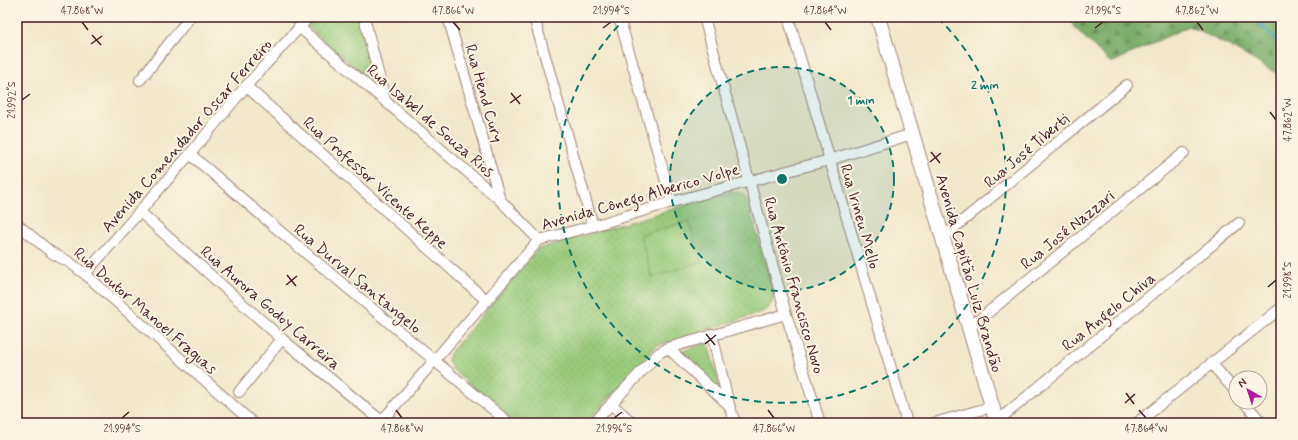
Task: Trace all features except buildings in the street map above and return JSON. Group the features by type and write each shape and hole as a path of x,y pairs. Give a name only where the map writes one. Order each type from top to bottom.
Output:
{"main road":[{"name":"Avenida Capitão Luiz Brandão","path":"878,17 996,422"}],"street":[{"path":"140,80 190,17"},
{"name":"Avenida Comendador Oscar Ferreiro","path":"86,274 190,154 246,86 309,17"},
{"path":"364,17 385,100"},
{"name":"Rua Hend Cury","path":"448,17 500,200"},
{"path":"534,17 593,226"},
{"path":"619,17 672,202"},
{"name":"Rua Antônio Francisco Novo","path":"704,17 786,314 820,423"},
{"name":"Rua Irineu Mello","path":"788,17 907,423"},
{"name":"Rua Isabel de Souza Rios","path":"299,27 500,200 539,240"},
{"name":"Rua José Tiberti","path":"943,237 1127,85"},
{"name":"Rua Professor Vicente Keppe","path":"246,86 487,301"},
{"name":"Avenida Cônego Alberico Volpe","path":"382,422 539,240 593,226 672,202 829,160 912,134"},
{"name":"Rua José Nazzari","path":"969,328 1184,153"},
{"name":"Rua Durval Santangelo","path":"190,154 509,423"},
{"name":"Rua Aurora Godoy Carreira","path":"140,212 282,339 382,422"},
{"name":"Rua Angelo Chiva","path":"996,422 1239,223"},
{"name":"Rua Doutor Manoel Fraguas","path":"17,224 52,253 69,262 86,274 253,423"},
{"path":"1137,423 1281,308"},
{"path":"594,423 659,353 668,348 712,334 786,314"},
{"path":"712,334 729,405 735,423"},
{"path":"239,392 282,339"},
{"path":"668,348 729,405"},
{"path":"1212,364 1228,383"},
{"path":"611,404 633,423"},
{"path":"934,423 991,407"},
{"path":"1251,410 1262,423"}],"green space":[{"path":"315,17 358,17 375,79 374,82 368,79 308,27"},
{"path":"1069,17 1281,17 1281,76 1231,47 1189,26 1111,63 1075,28"},
{"path":"731,192 742,194 747,200 774,294 772,303 762,312 656,346 587,423 515,423 452,369 448,360 451,352 538,249"},
{"path":"689,221 701,262 652,277 640,235"},
{"path":"706,343 708,344 720,388 719,390 679,352"}],"waterway":[{"path":"1252,17 1281,44"}]}
